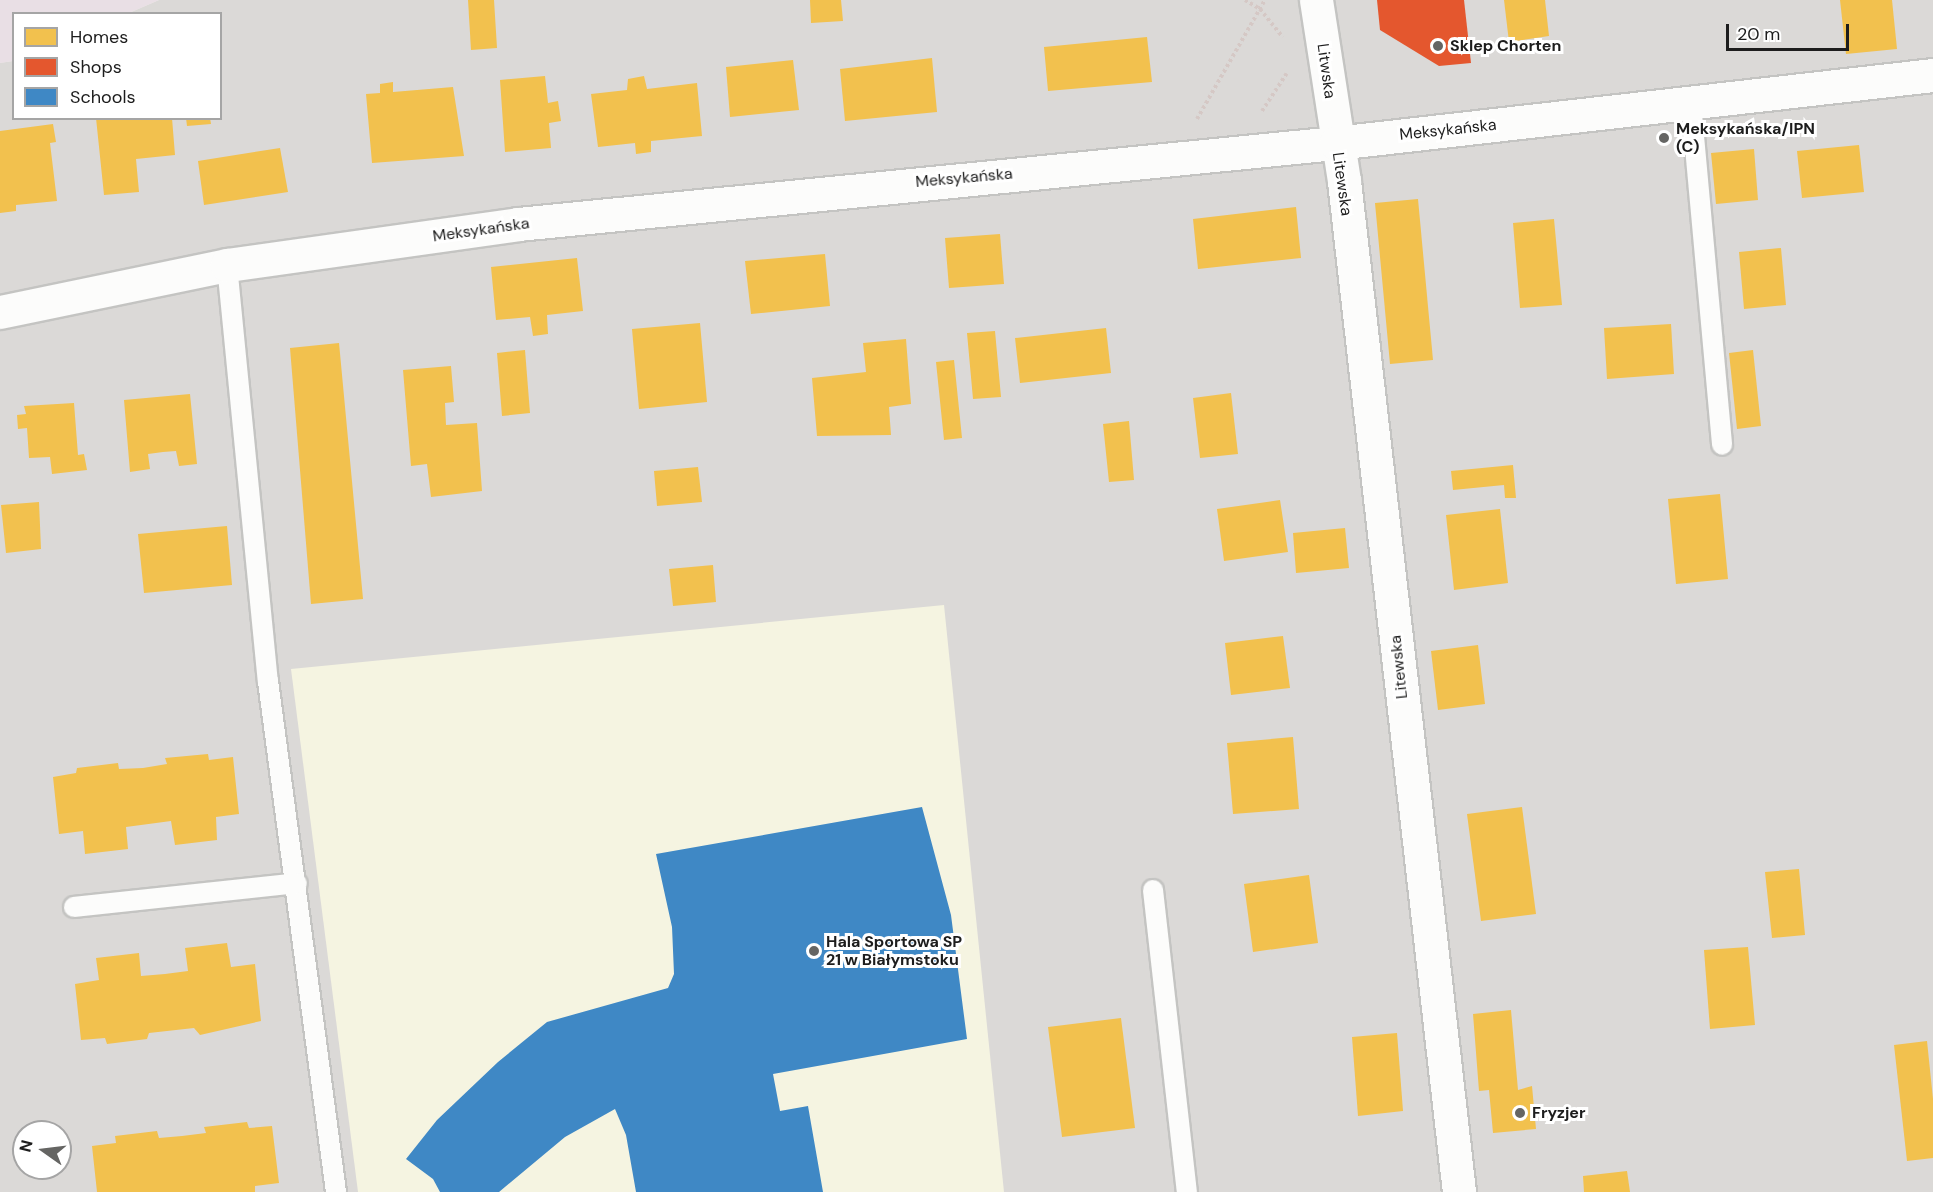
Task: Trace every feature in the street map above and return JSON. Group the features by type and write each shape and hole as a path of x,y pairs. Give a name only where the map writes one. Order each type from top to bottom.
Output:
{"street":[{"name":"Litwska","path":"1316,0 1336,142"},
{"name":"Meksykańska","path":"0,312 227,265 518,224 1336,142 1933,75"},
{"name":"Litewska","path":"1336,142 1458,1192"}],"lane":[{"path":"1691,103 1722,446"},
{"path":"227,265 268,681 297,883 336,1192"},
{"path":"74,907 297,883"},
{"path":"1153,890 1187,1192"}],"path":[{"path":"1245,0 1260,9 1288,43"},
{"path":"1191,129 1265,0"},
{"path":"1259,114 1282,84 1287,64"}],"shaded area":[{"path":"0,0 159,0 131,12 12,12 12,61 0,63"},
{"path":"159,0 1933,0 1933,1192 0,1192 0,63 12,61 12,120 222,120 222,12 131,12"},
{"path":"944,605 1004,1192 358,1192 291,669"}],"building: Homes":[{"path":"468,0 494,0 497,48 471,50"},
{"path":"810,0 841,0 843,21 811,23"},
{"path":"1504,0 1545,0 1549,36 1509,42"},
{"path":"1840,0 1892,0 1897,49 1846,54"},
{"path":"1147,37 1152,82 1048,91 1044,47"},
{"path":"932,58 937,112 845,121 840,69"},
{"path":"793,60 799,110 730,117 726,67"},
{"path":"545,76 548,103 558,101 561,121 549,123 551,148 505,152 500,80"},
{"path":"644,76 647,89 697,83 702,136 651,141 651,152 636,154 635,143 598,147 591,94 627,90 628,79"},
{"path":"393,82 393,92 453,87 464,156 372,163 366,94 380,93 380,84"},
{"path":"96,120 172,120 175,155 136,159 139,192 104,195"},
{"path":"186,120 210,120 211,124 187,126"},
{"path":"53,124 56,142 50,143 57,201 16,205 16,211 0,213 0,131"},
{"path":"1859,145 1864,192 1802,198 1797,151"},
{"path":"280,148 288,192 204,205 198,161"},
{"path":"1754,149 1758,200 1716,204 1711,153"},
{"path":"1418,199 1433,360 1390,364 1375,203"},
{"path":"1296,207 1301,258 1198,269 1193,219"},
{"path":"1554,219 1562,305 1520,308 1513,223"},
{"path":"1000,234 1004,284 949,288 945,238"},
{"path":"1781,248 1786,305 1744,309 1739,252"},
{"path":"825,254 830,306 751,314 745,261"},
{"path":"577,258 583,311 547,315 548,334 533,336 530,317 496,320 491,267"},
{"path":"700,323 707,402 639,409 632,329"},
{"path":"1671,324 1674,374 1607,379 1604,328"},
{"path":"1106,328 1111,373 1020,383 1015,338"},
{"path":"995,331 1001,397 973,399 967,333"},
{"path":"906,339 911,404 889,407 891,435 817,436 812,378 866,372 863,343"},
{"path":"339,343 363,599 311,604 290,348"},
{"path":"525,350 530,413 502,416 497,353"},
{"path":"1753,350 1761,426 1737,429 1729,353"},
{"path":"954,360 962,438 944,440 936,362"},
{"path":"451,366 454,402 445,403 446,425 477,423 482,491 431,497 427,464 411,466 403,370"},
{"path":"1231,393 1238,454 1200,458 1193,398"},
{"path":"190,394 197,464 179,466 176,451 163,452 148,454 150,469 130,472 124,400"},
{"path":"74,403 78,455 84,454 87,470 52,474 50,457 29,458 27,428 18,429 17,415 26,414 24,406"},
{"path":"1129,421 1134,480 1109,482 1103,424"},
{"path":"1513,465 1516,498 1505,498 1504,485 1453,490 1451,471"},
{"path":"698,467 702,502 657,506 654,471"},
{"path":"1720,494 1728,579 1676,584 1668,499"},
{"path":"1280,500 1288,552 1224,561 1217,509"},
{"path":"39,502 41,549 6,553 1,505"},
{"path":"1500,509 1508,583 1454,590 1446,515"},
{"path":"227,526 232,585 144,593 138,534"},
{"path":"1345,528 1349,568 1296,573 1293,533"},
{"path":"713,565 716,602 673,606 669,569"},
{"path":"1283,636 1290,688 1231,695 1225,643"},
{"path":"1478,645 1485,704 1438,710 1431,651"},
{"path":"1293,737 1299,809 1233,814 1227,743"},
{"path":"208,754 209,760 233,757 239,814 216,817 217,840 175,845 171,821 126,827 128,849 85,854 83,831 59,834 53,777 76,773 77,768 118,763 119,769 143,768 167,764 165,758"},
{"path":"1522,807 1536,914 1481,921 1467,814"},
{"path":"1799,869 1805,935 1772,938 1765,872"},
{"path":"1309,875 1318,943 1253,952 1244,884"},
{"path":"227,943 231,967 255,964 261,1021 200,1035 194,1028 149,1033 147,1039 107,1044 105,1038 81,1040 75,984 99,980 96,958 139,953 141,976 165,974 188,971 185,948"},
{"path":"1748,947 1755,1025 1710,1029 1704,950"},
{"path":"1511,1010 1518,1090 1532,1086 1536,1129 1493,1133 1489,1090 1479,1091 1473,1014"},
{"path":"1121,1018 1135,1128 1062,1137 1048,1027"},
{"path":"1397,1033 1403,1111 1358,1116 1352,1037"},
{"path":"1927,1041 1933,1099 1933,1158 1907,1161 1894,1045"},
{"path":"247,1122 249,1128 272,1126 279,1183 255,1186 255,1192 97,1192 92,1146 116,1143 115,1136 157,1131 159,1138 182,1136 206,1133 204,1127"},
{"path":"1627,1171 1630,1192 1584,1192 1583,1176"}],"building: Shops":[{"name":"Sklep Chorten","path":"1377,0 1464,0 1471,63 1439,66 1380,30"}],"building: Schools":[{"path":"922,807 951,915 967,1039 773,1074 780,1111 808,1106 823,1192 636,1192 626,1135 615,1109 565,1137 499,1192 440,1192 433,1179 406,1159 437,1120 498,1062 547,1022 668,988 674,974 672,927 656,854"}],"place":[{"name":"Sklep Chorten","path":"1438,46"},
{"name":"Meksykańska/IPN (C)","path":"1664,138"},
{"name":"Hala Sportowa SP 21 w Białymstoku","path":"814,951"},
{"name":"Fryzjer","path":"1520,1113"}]}
